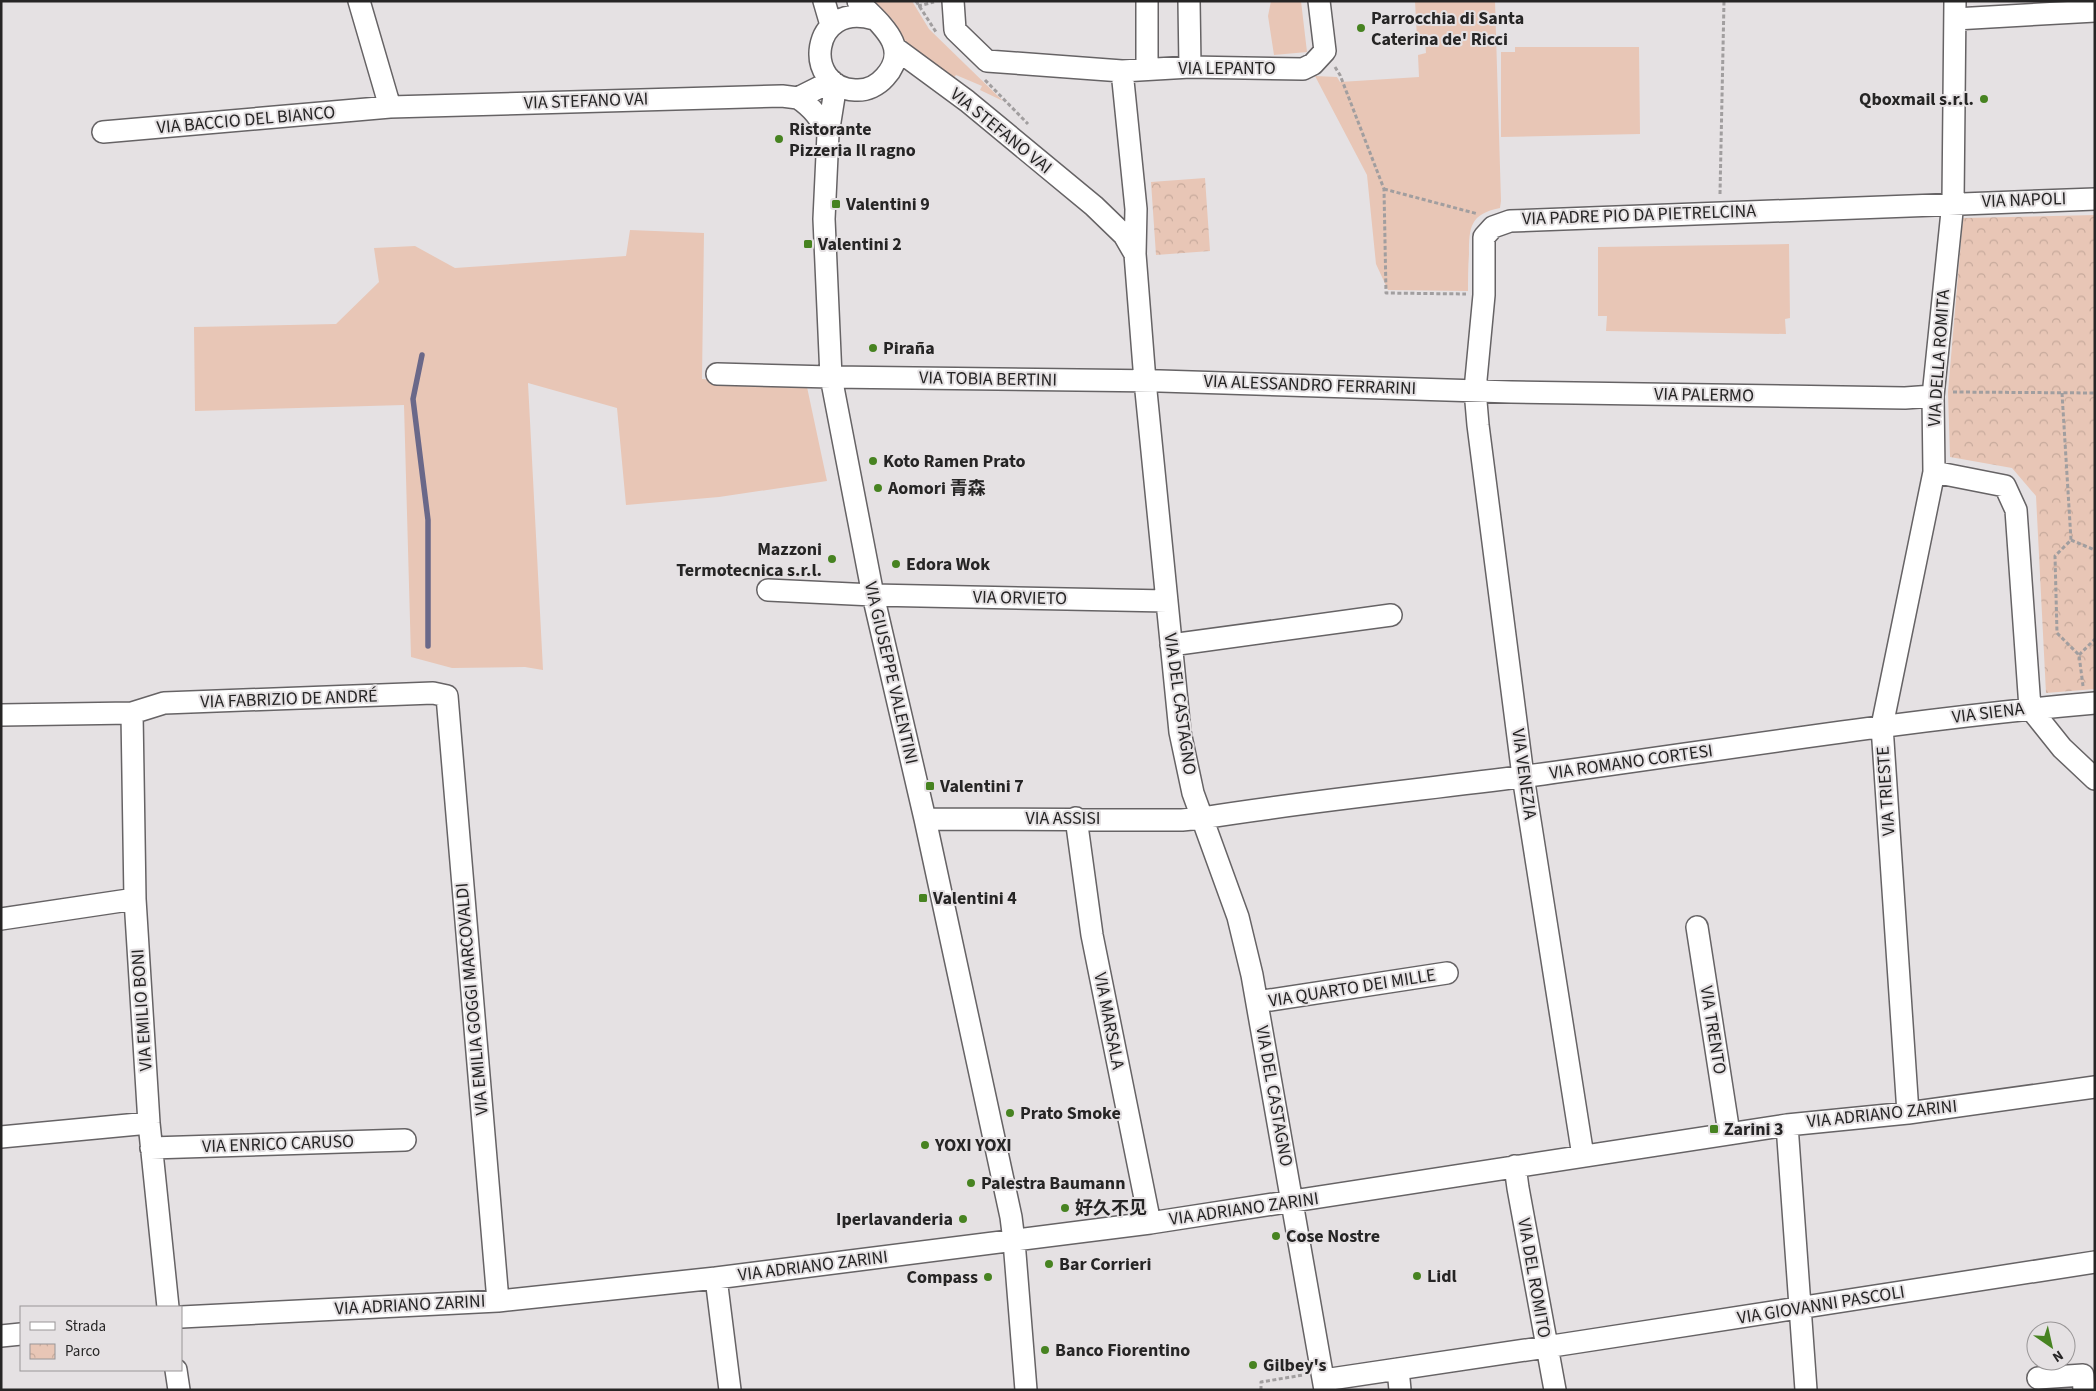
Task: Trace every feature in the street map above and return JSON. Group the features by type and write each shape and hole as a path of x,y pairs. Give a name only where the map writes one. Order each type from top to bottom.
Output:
{"street":[{"path":"359,1 390,107"},
{"path":"824,1 831,26"},
{"path":"858,1 874,19 884,26 891,36 895,48 894,60 885,78 869,88 841,85 825,72 820,62 823,36 840,19 852,15 874,19"},
{"name":"VIA LEPANTO","path":"953,1 955,30 987,62 1122,71 1190,67 1303,69 1313,64 1324,52"},
{"path":"1147,1 1147,69"},
{"path":"1189,1 1190,67"},
{"path":"1319,1 1324,52"},
{"path":"1955,10 2095,11"},
{"name":"VIA DELLA ROMITA","path":"1934,472 1933,396 1952,202 1955,10"},
{"name":"VIA STEFANO VAI","path":"895,48 967,101 1106,216"},
{"path":"820,62 790,97 812,107 829,131"},
{"name":"VIA DEL CASTAGNO","path":"1122,71 1136,209 1135,254 1146,381 1180,732 1193,793 1238,917 1257,1002 1294,1202 1324,1385"},
{"name":"VIA STEFANO VAI","path":"390,107 790,97 841,85"},
{"name":"VIA GIUSEPPE VALENTINI","path":"841,85 829,131 824,219 832,377 874,595 925,819 1014,1241 1026,1390"},
{"name":"VIA BACCIO DEL BIANCO","path":"103,132 390,107"},
{"path":"1106,216 1118,212 1134,187"},
{"name":"VIA NAPOLI","path":"1952,202 2095,198"},
{"name":"VIA PADRE PIO DA PIETRELCINA","path":"1493,226 1510,220 1952,202"},
{"name":"VIA DEL CASTAGNO","path":"1106,216 1124,235 1135,254"},
{"path":"1475,390 1484,295 1484,237 1493,226"},
{"name":"VIA TOBIA BERTINI","path":"717,374 1146,381"},
{"name":"VIA ALESSANDRO FERRARINI","path":"1146,381 1475,390"},
{"name":"VIA PALERMO","path":"1475,390 1905,398 1933,396"},
{"name":"VIA VENEZIA","path":"1475,390 1523,776 1583,1156"},
{"path":"1934,472 2005,486 2016,510 2030,708 2062,748 2095,779"},
{"name":"VIA TRIESTE","path":"1908,1113 1882,726 1934,472"},
{"name":"VIA ORVIETO","path":"768,590 874,595 1166,601"},
{"path":"1171,645 1391,615"},
{"name":"VIA FABRIZIO DE ANDRÉ","path":"1,715 132,712 164,703 433,693 447,696"},
{"name":"VIA EMILIA GOGGI MARCOVALDI","path":"447,696 498,1301"},
{"name":"VIA SIENA","path":"1882,726 2030,708 2090,703"},
{"name":"VIA EMILIO BONI","path":"132,712 135,899 151,1148 168,1306"},
{"name":"VIA ROMANO CORTESI","path":"1202,818 1882,726"},
{"name":"VIA ASSISI","path":"925,819 1076,818 1182,820 1202,818"},
{"name":"VIA MARSALA","path":"1076,818 1092,935 1150,1223"},
{"path":"1,919 135,899"},
{"name":"VIA TRENTO","path":"1697,927 1729,1133"},
{"name":"VIA QUARTO DEI MILLE","path":"1257,1002 1447,974"},
{"name":"VIA ADRIANO ZARINI","path":"182,1317 498,1301 716,1278 1150,1223 1729,1133 1787,1125 1908,1113 2095,1087"},
{"path":"1,1137 149,1123"},
{"path":"1787,1125 1806,1390"},
{"name":"VIA ENRICO CARUSO","path":"151,1148 405,1140"},
{"name":"VIA DEL ROMITO","path":"1515,1166 1546,1348 1556,1390"},
{"name":"VIA GIOVANNI PASCOLI","path":"1324,1385 1398,1369 1546,1348 2095,1262"},
{"path":"716,1278 730,1390"},
{"path":"1,1336 20,1334"},
{"path":"1398,1369 1400,1390"},
{"path":"176,1371 179,1390"},
{"path":"2038,1378 2084,1374 2084,1390"}],"path":[{"path":"918,6 940,1"},
{"path":"1720,212 1724,1"},
{"path":"1324,52 1340,75 1384,189 1386,293 1484,295"},
{"path":"1384,189 1480,215 1493,226"},
{"path":"1933,396 1948,392 2095,393"},
{"path":"2062,393 2070,540 2055,556 2057,633 2079,654 2090,703"},
{"path":"2070,540 2095,550"},
{"path":"2079,654 2095,639"}],"green space":[{"path":"873,1 912,1 929,29 1003,101 980,90 982,86 956,75 952,80 907,47 893,20"},
{"path":"1271,1 1301,1 1307,52 1274,55 1268,16"},
{"path":"1415,1 1495,1 1501,201 1500,208 1482,214 1473,223 1469,245 1468,291 1388,290 1376,264 1367,175 1315,76 1337,77 1340,82 1419,77 1418,55 1426,53 1425,39 1417,39"},
{"path":"1515,47 1639,47 1640,134 1501,137 1501,52 1515,52"},
{"path":"1205,178 1210,251 1156,255 1151,182"},
{"path":"2095,215 2095,689 2046,693 2036,496 2012,468 1950,457 1948,392 1963,218"},
{"path":"630,230 704,233 702,379 807,387 827,481 719,497 626,505 617,408 528,383 543,670 525,667 452,668 411,657 404,405 195,411 194,327 336,324 379,282 374,248 415,246 455,268 626,256"},
{"path":"1789,244 1790,318 1785,319 1786,334 1606,331 1607,316 1598,316 1598,247"}],"waterway":[{"path":"422,355 413,399 428,520 428,646"}],"place":[{"name":"Parrocchia di Santa Caterina de' Ricci","path":"1361,28"},
{"name":"Qboxmail s.r.l.","path":"1984,99"},
{"name":"Ristorante Pizzeria Il ragno","path":"779,139"},
{"name":"Valentini 9","path":"836,204"},
{"name":"Valentini 2","path":"808,244"},
{"name":"Piraña","path":"873,348"},
{"name":"Koto Ramen Prato","path":"873,461"},
{"name":"Aomori 青森","path":"878,488"},
{"name":"Mazzoni Termotecnica s.r.l.","path":"832,559"},
{"name":"Edora Wok","path":"896,564"},
{"name":"Valentini 7","path":"930,786"},
{"name":"Valentini 4","path":"923,898"},
{"name":"Prato Smoke","path":"1010,1113"},
{"name":"Zarini 3","path":"1714,1129"},
{"name":"YOXI YOXI","path":"925,1145"},
{"name":"Palestra Baumann","path":"971,1183"},
{"name":"好久不见","path":"1065,1208"},
{"name":"Iperlavanderia","path":"963,1219"},
{"name":"Cose Nostre","path":"1276,1236"},
{"name":"Bar Corrieri","path":"1049,1264"},
{"name":"Lidl","path":"1417,1276"},
{"name":"Compass","path":"988,1277"},
{"name":"Banco Fiorentino","path":"1045,1350"},
{"name":"Gilbey's","path":"1253,1365"}]}
